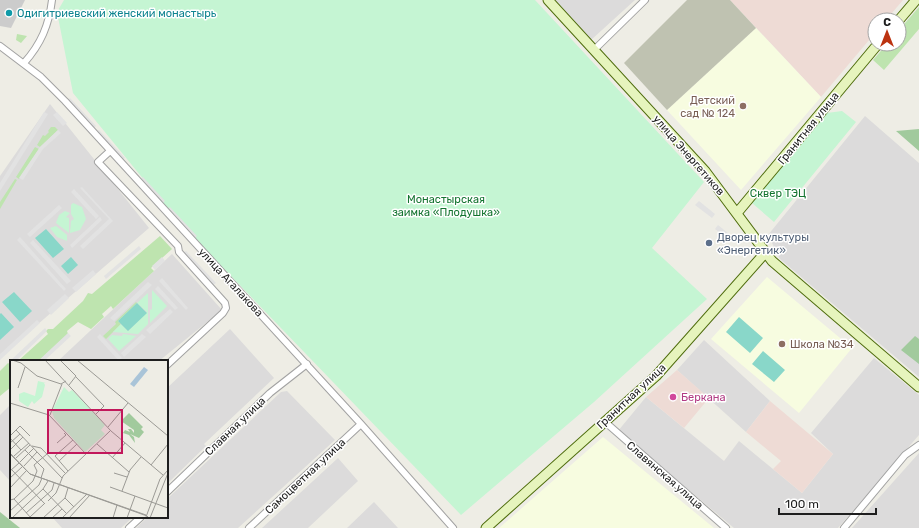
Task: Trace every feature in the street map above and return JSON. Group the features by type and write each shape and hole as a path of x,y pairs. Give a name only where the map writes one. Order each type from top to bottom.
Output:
{"street":[{"path":"24,63 32,55 46,30 52,0"},
{"name":"улица Энергетиков","path":"548,0 706,171 765,253 785,272 919,387"},
{"path":"594,50 645,0"},
{"path":"906,12 916,0"},
{"name":"улица Агалакова","path":"0,46 24,63 50,86 361,424 453,528"},
{"name":"Гранитная улица","path":"737,213 871,52"},
{"path":"110,151 98,162 178,246 179,252 224,302 226,308 223,313 168,364"},
{"name":"Гранитная улица","path":"486,528 656,376 765,253"},
{"name":"Славная улица","path":"168,491 270,393 306,364"},
{"name":"Славянская улица","path":"604,421 726,528"},
{"name":"Самоцветная улица","path":"249,528 361,424"},
{"path":"844,528 905,455 919,445"},
{"path":"129,528 140,518"}],"shaded area":[{"name":"Одигитриевский женский монастырь","path":"0,0 25,0 11,28 0,26"},
{"path":"555,0 635,0 591,40"},
{"path":"687,0 730,0 756,28 667,110 624,63"},
{"path":"730,0 903,0 893,12 867,12 867,42 821,97"},
{"name":"Детский сад № 124","path":"756,28 821,97 741,190 667,110"},
{"path":"70,98 96,126 94,128 68,100"},
{"path":"50,104 149,228 0,357 0,176"},
{"path":"44,112 48,114 0,191 0,183"},
{"path":"57,112 67,123 63,126 53,115"},
{"path":"865,116 919,163 919,377 780,259 768,235"},
{"path":"58,130 61,133 43,149 23,180 19,178 40,147"},
{"path":"99,130 125,158 123,159 97,131"},
{"path":"143,177 165,201 163,203 140,179"},
{"path":"82,187 113,221 83,249 80,246 109,219 80,188"},
{"path":"74,189 99,216 96,219 71,192"},
{"path":"699,201 715,214 712,218 695,205"},
{"path":"59,205 62,208 30,237 27,234"},
{"path":"170,207 197,236 195,238 168,209"},
{"path":"100,217 102,220 72,248 70,245"},
{"path":"718,225 734,238 731,242 715,229"},
{"path":"46,229 64,249 53,258 35,238"},
{"path":"20,237 66,289 64,291 17,240"},
{"path":"33,240 71,281 67,284 30,243"},
{"path":"139,246 141,249 106,279 104,276"},
{"path":"186,251 216,283 212,286 182,254"},
{"path":"172,254 222,310 160,360 59,360"},
{"path":"71,257 78,265 68,274 61,266"},
{"path":"162,257 165,261 155,270 152,266"},
{"path":"93,270 96,274 76,292 72,288"},
{"name":"Школа №34","path":"767,277 852,348 799,413 711,339"},
{"path":"162,278 188,308 186,310 159,281"},
{"path":"148,282 152,285 114,321 110,318"},
{"path":"158,286 178,308 175,310 155,289"},
{"path":"14,292 32,311 20,322 2,302"},
{"path":"65,294 69,298 51,315 47,310"},
{"path":"137,303 147,313 128,331 118,321"},
{"path":"170,309 173,312 150,334 146,330"},
{"path":"1,313 14,327 0,340 0,314"},
{"path":"739,317 763,338 750,353 726,332"},
{"path":"37,320 40,323 0,360 0,354"},
{"path":"45,328 47,331 17,360 11,360"},
{"path":"230,329 274,378 204,444 206,446 168,483 168,387"},
{"path":"68,333 71,336 45,360 39,360"},
{"path":"100,334 122,358 118,360 97,337"},
{"path":"142,334 146,337 124,357 121,353"},
{"path":"704,340 770,401 746,432 677,370"},
{"path":"763,351 785,370 774,382 752,364"},
{"path":"874,358 919,395 919,435 838,528 734,528 618,431 646,397 724,461 739,441 802,493 833,454 811,433"},
{"path":"677,370 709,398 684,428 646,397"},
{"path":"287,391 335,440 238,528 136,528 147,518 168,518 168,498 281,392"},
{"path":"770,401 833,454 802,493 773,469 781,461 746,432"},
{"path":"10,405 10,481 0,470 0,415"},
{"path":"603,437 714,528 499,528"},
{"path":"919,453 919,528 852,528"},
{"path":"338,458 358,481 308,528 262,528"},
{"path":"374,502 398,528 347,528"},
{"path":"53,518 132,518 121,528 62,528"}],"green space":[{"name":"Монастырская заимка «Плодушка»","path":"64,0 535,0 704,182 652,248 707,299 594,402 461,515 176,219 73,93 57,12"},
{"path":"919,7 919,29 907,43 907,21"},
{"path":"17,34 27,36 21,43 16,40"},
{"path":"880,52 899,52 884,70 873,60"},
{"name":"Сквер ТЭЦ","path":"842,111 856,122 774,222 752,203 827,113"},
{"path":"51,127 55,127 58,130 40,147 37,145 43,135 45,136 49,132 48,131"},
{"path":"919,129 919,151 896,131"},
{"path":"35,147 39,149 19,179 16,177"},
{"path":"15,179 17,180 0,209 0,202"},
{"path":"73,203 82,207 86,219 80,230 70,233 71,221 74,219 71,214 71,205"},
{"path":"65,211 70,213 66,217 69,218 69,233 56,223 59,215"},
{"path":"56,226 67,235 67,241 57,237 50,228"},
{"path":"160,236 172,249 151,268 154,271 113,309 111,306 102,314 104,317 91,329 78,322 67,331 68,334 40,360 19,360 48,334 46,331 48,329 53,329 83,301 88,293 92,294"},
{"path":"152,290 167,306 150,323 150,310 152,309"},
{"path":"148,293 148,324 138,334 113,332 121,324 128,331 147,312 137,303"},
{"path":"136,302 137,303 118,321 121,324 106,339 103,336"},
{"path":"123,334 136,336 119,351 108,339 112,335 122,336"},
{"path":"915,336 919,339 919,364 901,350"},
{"path":"8,363 10,364 10,388 0,396 0,371"},
{"path":"0,512 20,528 0,528"}],"place":[{"name":"Одигитриевский женский монастырь","path":"9,13"},
{"name":"Детский сад № 124","path":"743,106"},
{"name":"Дворец культуры «Энергетик»","path":"709,243"},
{"name":"Школа №34","path":"782,344"},
{"name":"Беркана","path":"673,397"}]}
